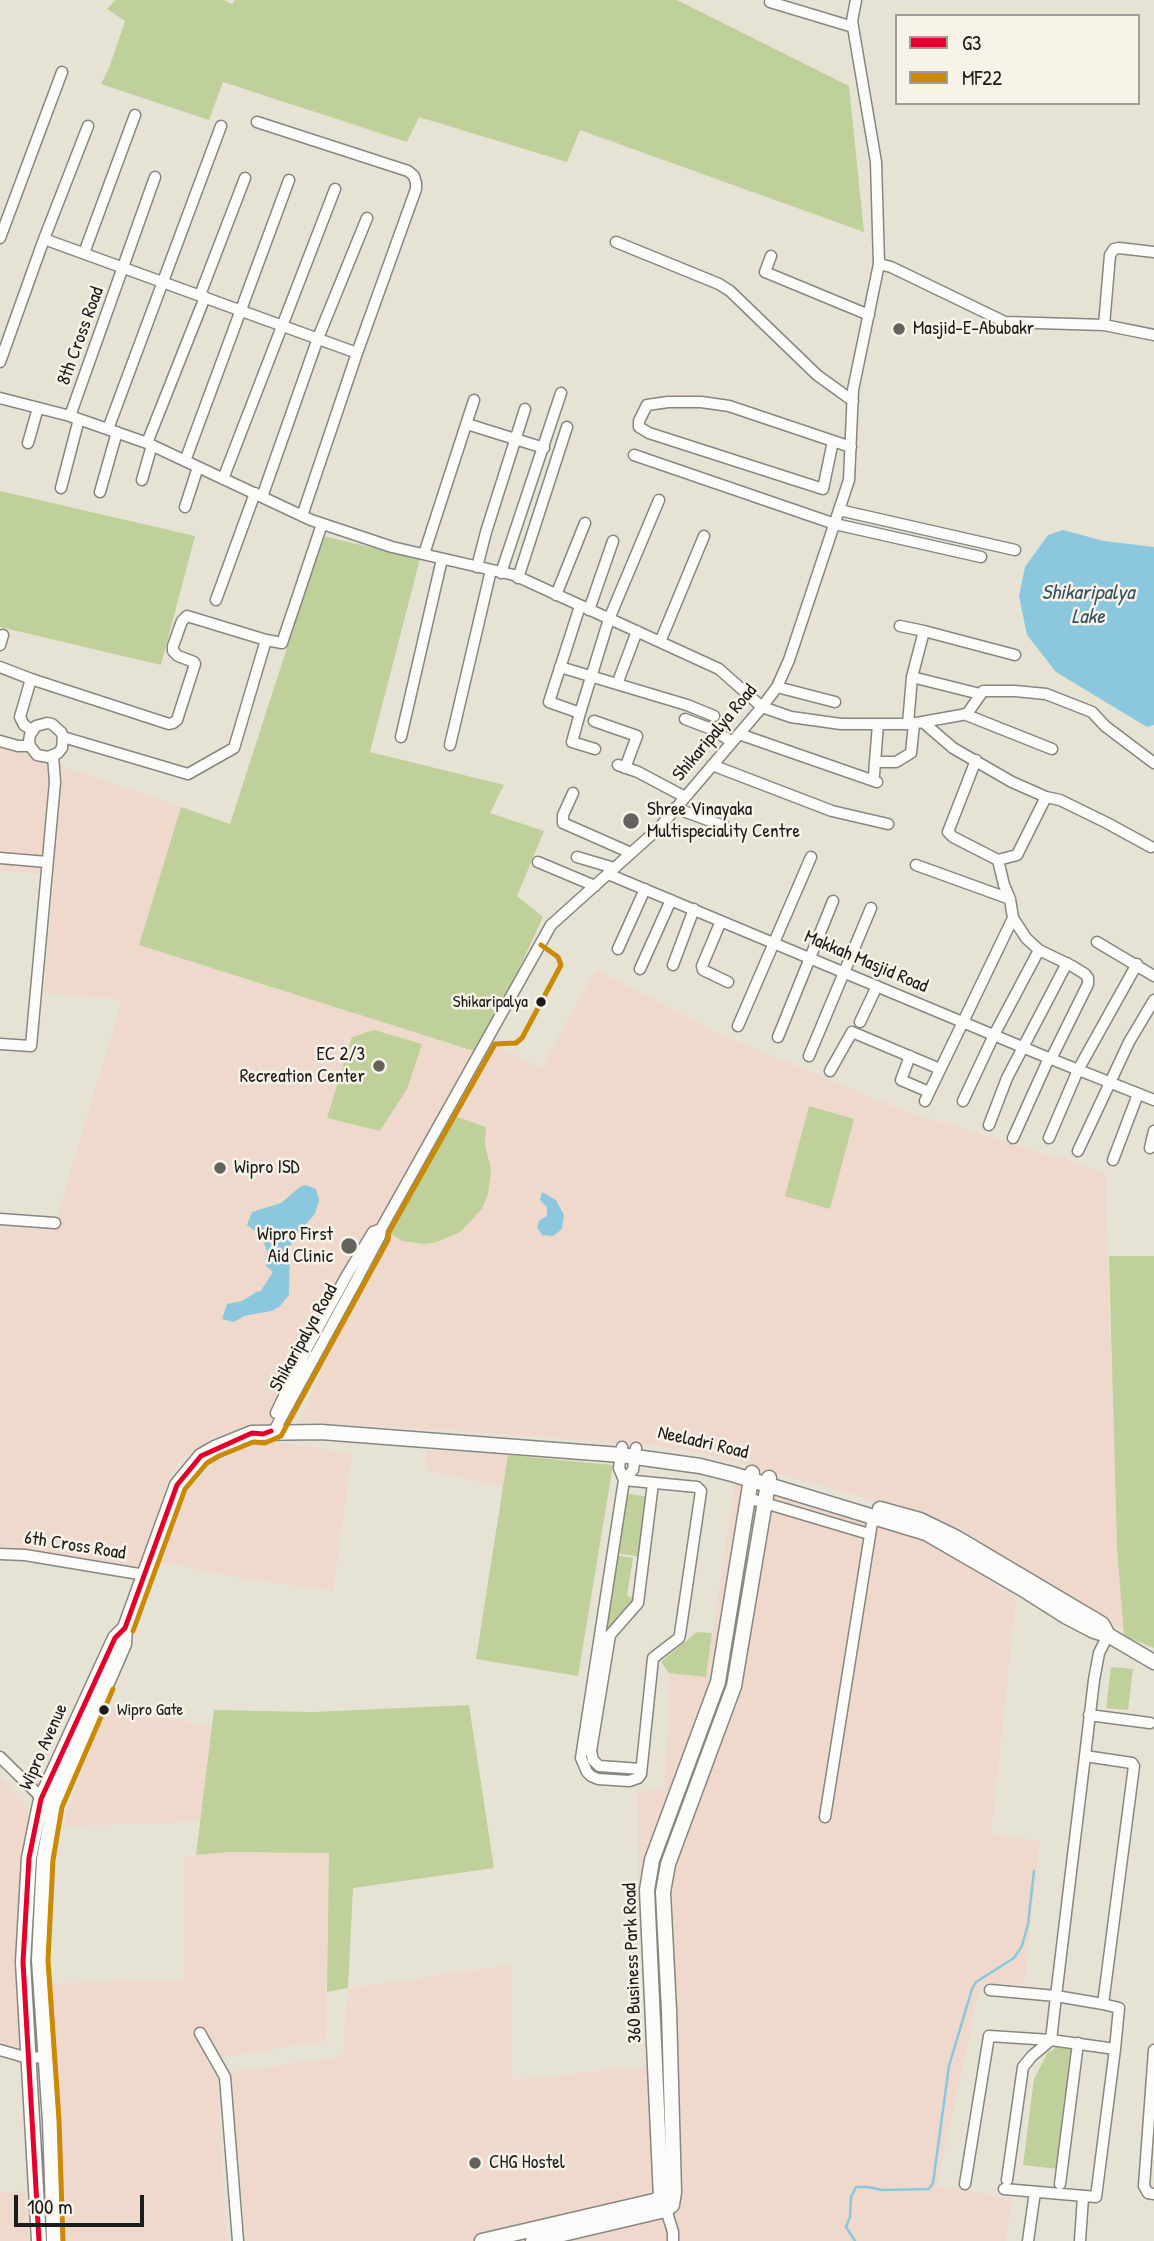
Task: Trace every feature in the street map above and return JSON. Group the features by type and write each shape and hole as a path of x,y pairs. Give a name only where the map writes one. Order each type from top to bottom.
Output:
{"main road":[{"name":"Wipro Avenue","path":"54,2241 39,1960 47,1802 124,1644 125,1628 177,1485 201,1456 252,1433 263,1434 272,1428"},
{"name":"Neeladri Road","path":"272,1428 629,1451 751,1476 920,1520 957,1538 1036,1590"},
{"name":"360 Business Park Road","path":"751,1476 718,1682 652,1860 647,1890 664,2204 672,2205 674,2192 663,1892 668,1864 734,1686 768,1481"},
{"name":"Neeladri Road","path":"768,1481 926,1533 1102,1623 1108,1635 1154,1662"},
{"name":"Wipro Avenue","path":"38,2241 23,1962 29,1858 47,1802 115,1638 125,1628"},
{"path":"482,2241 654,2201 664,2204"},
{"path":"533,2241 664,2204"}],"street":[{"name":"Shikaripalya Road","path":"272,1428 551,926 659,828 762,707 777,687 789,660 849,480 853,390 879,264 876,162 852,21 856,0"},
{"path":"770,2 853,27"},
{"path":"0,238 62,72"},
{"path":"84,253 135,114"},
{"path":"257,122 408,171 414,176 416,189 302,516"},
{"path":"0,362 88,126"},
{"path":"100,492 112,430 162,282 221,126"},
{"name":"8th Cross Road","path":"61,488 74,417 155,177"},
{"path":"142,480 150,444 245,178"},
{"path":"185,461 289,180"},
{"path":"223,479 335,189"},
{"path":"216,600 367,218"},
{"path":"44,239 357,353"},
{"path":"616,242 730,291 817,375 853,401"},
{"path":"1104,325 1110,255 1114,249 1154,252"},
{"path":"771,256 765,272 869,315"},
{"path":"879,264 891,267 1004,322 1104,325 1154,335"},
{"path":"450,745 496,571 544,448 561,393"},
{"path":"0,398 74,417 150,444 323,524 392,547 518,578 719,669 762,707 791,717 816,722 915,724 967,714 983,691 1046,694 1092,712 1105,726 1154,763"},
{"path":"424,555 474,400"},
{"path":"833,441 823,489 649,433 639,427 639,421 648,405 701,402 729,406 851,447"},
{"path":"28,443 38,408"},
{"path":"477,567 525,409"},
{"path":"467,424 544,448"},
{"path":"518,578 567,428"},
{"path":"634,455 835,524 981,557"},
{"path":"829,458 850,464"},
{"path":"186,508 198,467"},
{"path":"595,749 572,743 609,619 659,500"},
{"path":"839,510 1015,550"},
{"path":"556,594 585,523"},
{"path":"0,667 169,724 177,720 195,663 173,651 184,618 191,616 282,643 323,524"},
{"path":"660,642 704,536"},
{"path":"580,713 549,702 560,667 613,541"},
{"path":"401,737 442,559"},
{"path":"900,626 1016,655"},
{"path":"619,679 637,631"},
{"path":"875,762 896,762 911,754 915,724 912,677 924,631"},
{"path":"63,737 188,775 234,748 266,640"},
{"path":"560,667 687,705 714,716"},
{"path":"912,677 980,694"},
{"path":"31,679 20,717 24,725 32,730"},
{"path":"777,687 835,702"},
{"path":"964,714 1052,749"},
{"path":"685,719 720,734 875,778 878,724"},
{"path":"594,721 637,736 621,766 685,797"},
{"path":"47,723 57,727 63,737 61,748 53,756 37,755 30,746 32,730 47,723"},
{"path":"915,724 1012,782 1046,797 1060,800 1151,847"},
{"path":"0,741 30,746"},
{"path":"0,1044 31,1046 55,782 53,756"},
{"path":"976,760 948,832 953,837 998,860 1017,855 1046,797"},
{"path":"712,765 832,811 888,824"},
{"path":"573,793 563,815 563,823 631,853"},
{"path":"675,808 724,826"},
{"name":"Makkah Masjid Road","path":"576,857 671,900 1154,1100"},
{"path":"738,1026 811,857"},
{"path":"0,858 47,862"},
{"path":"998,860 1013,918 1026,938 1039,950 1085,974 1088,984 1013,1138"},
{"path":"538,862 594,886"},
{"path":"916,865 1010,899"},
{"path":"618,949 645,889"},
{"path":"640,969 671,900"},
{"path":"778,1037 834,901"},
{"path":"809,1056 871,908"},
{"path":"673,965 694,909"},
{"path":"910,1056 901,1080 927,1096 1013,918"},
{"path":"721,921 702,966 703,970 728,982"},
{"path":"1097,942 1154,976"},
{"path":"963,1101 1039,950"},
{"path":"989,1125 1007,1078 1067,963"},
{"path":"1049,1138 1078,1070 1136,964"},
{"path":"860,1022 877,986"},
{"path":"1078,1151 1129,1042 1154,1000"},
{"path":"830,1071 852,1032 940,1069"},
{"path":"1113,1160 1138,1094"},
{"path":"1150,1148 1154,1131"},
{"path":"0,1219 55,1223"},
{"path":"624,1480 697,1487 701,1491 680,1634 679,1638 656,1654 652,1663 641,1769 638,1778 629,1781 598,1779 585,1768 581,1758 624,1480 633,1470 629,1451"},
{"path":"641,1769 599,1766 593,1760 591,1751 610,1635 638,1603 653,1483"},
{"path":"748,1498 869,1534"},
{"path":"824,1817 873,1516"},
{"name":"6th Cross Road","path":"0,1554 25,1555 145,1575"},
{"path":"990,1990 1056,1996 1119,2008 1097,2196 1035,2192 1006,2184 1023,2067 1051,2040 1056,1996 1085,1756 1089,1715 1099,1653 1108,1635"},
{"path":"1089,1715 1150,1723"},
{"path":"1085,1756 1132,1763 1134,1766 1103,2004"},
{"path":"0,1758 47,1802"},
{"path":"200,2034 225,2077 238,2241"},
{"path":"965,2184 989,2036 1051,2040 1115,2049"},
{"path":"1060,2184 1078,2043"},
{"path":"0,2050 28,2058 46,2057"},
{"path":"1154,2050 1144,2186 1148,2193 1154,2194"},
{"path":"1028,2241 1035,2192"},
{"path":"1080,2241 1083,2197"},
{"path":"664,2204 673,2241"}],"shaded area":[{"path":"0,744 181,807 139,945 479,1053 487,1040 541,1068 596,969 716,1032 902,1110 1105,1172 1117,1548 1124,1629 1101,1619 968,1538 963,1529 923,1514 703,1453 654,1446 476,1432 299,1422 363,1278 271,1431 219,1452 214,1435 202,1447 180,1460 169,1478 140,1568 0,1546 2,1219 55,1223 122,1000 44,993 54,875 0,870"},
{"path":"261,1440 352,1453 333,1591 242,1578 156,1561 189,1488 215,1462"},
{"path":"426,1450 508,1455 503,1487 425,1470"},
{"path":"735,1484 931,1542 1016,1599 991,1834 1040,1841 1024,1985 981,1983 937,2185 1012,2199 1006,2241 245,2241 231,2072 343,2056 348,1988 511,1965 511,2080 648,2066 639,1905 638,1791 665,1790 669,1673 706,1676"},
{"path":"106,1706 212,1726 200,1822 65,1826 65,1818"},
{"path":"0,1778 31,1812 23,1851 17,1951 20,2048 0,2042"},
{"path":"230,1852 329,1853 325,2041 206,2060 217,2079 227,2241 61,2241 58,2124 46,1984 185,1979 185,1856"},
{"path":"27,2191 29,2241 0,2241 0,2192"}],"green space":[{"path":"115,0 224,0 232,4 235,0 677,0 849,86 864,232 580,130 567,162 419,117 407,142 223,82 209,120 101,84 125,21 107,9"},
{"path":"0,491 195,536 161,665 0,627"},
{"path":"323,536 420,559 370,752 504,785 490,813 544,831 517,896 543,917 480,1053 139,945 181,807 230,824"},
{"name":"EC 2/3 Recreation Center","path":"374,1030 422,1044 407,1089 380,1131 327,1118 352,1037"},
{"path":"809,1106 854,1119 830,1209 785,1196"},
{"path":"447,1111 486,1127 485,1145 491,1169 488,1195 481,1210 460,1232 437,1242 424,1244 402,1241 382,1228"},
{"path":"1109,1256 1154,1256 1154,1648 1124,1636 1117,1548"},
{"path":"508,1455 613,1465 578,1676 476,1659"},
{"path":"624,1493 650,1497 641,1557 616,1553"},
{"path":"615,1555 633,1558 627,1596 636,1598 604,1633"},
{"path":"697,1632 712,1633 706,1677 669,1673 661,1662"},
{"path":"1111,1667 1133,1669 1128,1710 1106,1708"},
{"path":"469,1705 494,1868 353,1888 348,1988 327,1992 329,1853 230,1852 196,1855 214,1710 312,1712"},
{"path":"1055,2047 1073,2049 1058,2169 1023,2165 1034,2079 1048,2052"}],"water":[{"name":"Shikaripalya Lake","path":"1063,530 1104,541 1154,547 1154,725 1147,727 1056,672 1027,635 1019,596 1025,567 1048,535"},
{"path":"306,1185 316,1189 319,1200 315,1214 290,1246 289,1295 279,1307 271,1311 244,1316 234,1322 222,1319 227,1304 242,1301 260,1292 273,1272 266,1266 267,1251 261,1235 247,1225 252,1212 281,1203"},
{"path":"542,1192 556,1200 564,1215 562,1229 553,1236 542,1235 537,1227 540,1220 547,1216 547,1207 540,1200"}],"waterway":[{"path":"855,2241 846,2227 850,2217 851,2197 856,2187 882,2190 929,2189 933,2183 949,2066 972,1989 976,1982 1014,1958 1022,1946 1028,1924 1034,1871"}],"transit line":[{"name":"MF22","path":"133,1631 185,1489 207,1463 219,1456 253,1442 265,1443 281,1436 388,1240 389,1232 495,1044 516,1043 522,1038 561,965 558,957 541,945"},
{"name":"G3","path":"39,2241 23,1962 29,1858 41,1799 115,1638 125,1628 177,1485 201,1456 252,1433 263,1434 271,1431"},
{"name":"MF22","path":"63,2241 59,2120 48,1960 53,1860 62,1807 113,1689"}],"place":[{"name":"Masjid-E-Abubakr","path":"899,329"},
{"name":"Shree Vinayaka Multispeciality Centre","path":"631,821"},
{"name":"Shikaripalya","path":"541,1002"},
{"name":"EC 2/3 Recreation Center","path":"379,1066"},
{"name":"Wipro ISD","path":"220,1168"},
{"name":"Wipro First Aid Clinic","path":"349,1246"},
{"name":"Wipro Gate","path":"104,1710"},
{"name":"CHG Hostel","path":"475,2163"}]}
